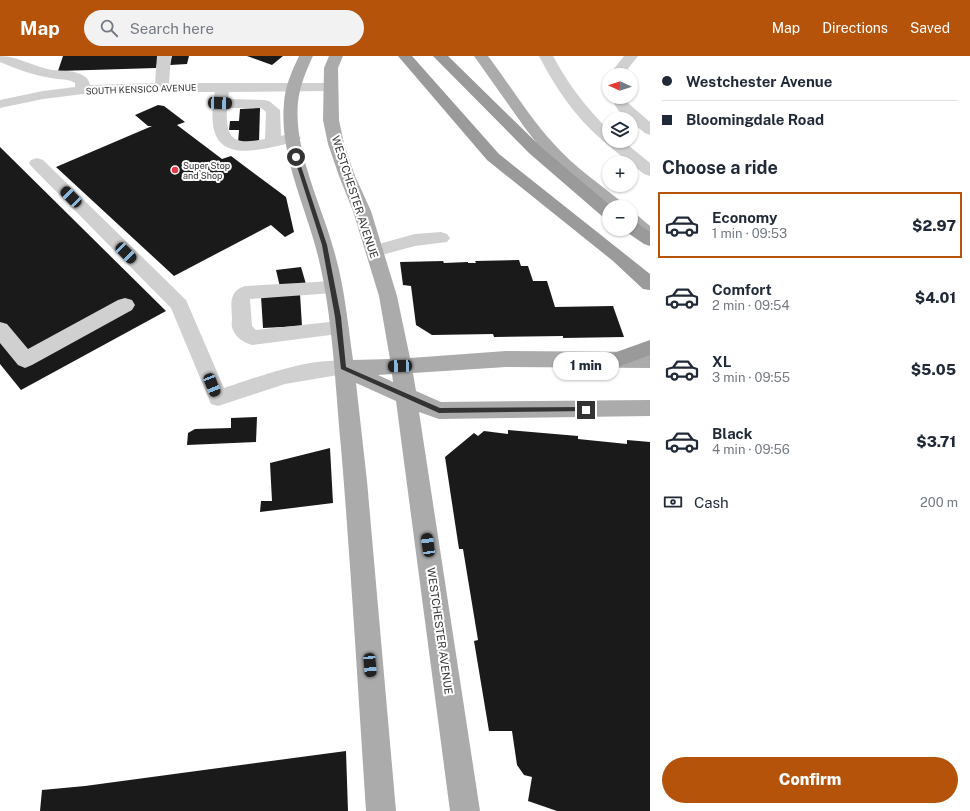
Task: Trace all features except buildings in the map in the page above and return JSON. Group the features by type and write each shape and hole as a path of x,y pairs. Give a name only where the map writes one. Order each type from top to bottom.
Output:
{"highway":[{"path":"405,56 493,157 619,257 650,284"},
{"path":"440,56 536,150 602,207"},
{"path":"638,232 650,240"},
{"path":"615,360 650,347"}],"main road":[{"path":"306,56 298,72 294,88 291,116 293,138 300,174 314,211 324,245 333,287 339,328 354,472 381,811"},
{"name":"WESTCHESTER AVENUE","path":"336,56 331,68 331,120 336,144 347,176 362,211 388,296 414,445 465,811"},
{"path":"481,56 530,126 548,148 582,179 608,200"},
{"path":"638,225 650,236"},
{"path":"343,368 430,365 506,359 650,360"},
{"path":"343,368 439,411 650,408"}],"street":[{"path":"162,87 164,56"},
{"path":"546,56 558,79 567,92 602,131"},
{"path":"622,68 631,56"},
{"path":"0,57 27,68 51,74 74,76 82,80 83,90"},
{"name":"SOUTH KENSICO AVENUE","path":"0,104 42,95 83,90 162,87 331,87"},
{"path":"223,87 220,103 220,121 224,137 234,146 253,146 293,138"},
{"path":"220,103 264,104 273,110 273,142"},
{"path":"621,104 650,130"},
{"path":"273,115 291,116"},
{"path":"622,148 650,171"},
{"path":"37,163 179,305 218,398 284,376 343,368"},
{"path":"374,251 415,240 442,238"},
{"path":"333,287 245,293 240,299 242,330 252,338 339,328"},
{"path":"0,329 24,360 125,305"}],"place":[{"name":"Super Stop and Shop","path":"175,170"}],"route":[{"path":"296,157 300,174 314,211 324,245 333,284 343,368 439,411 586,410"}]}
